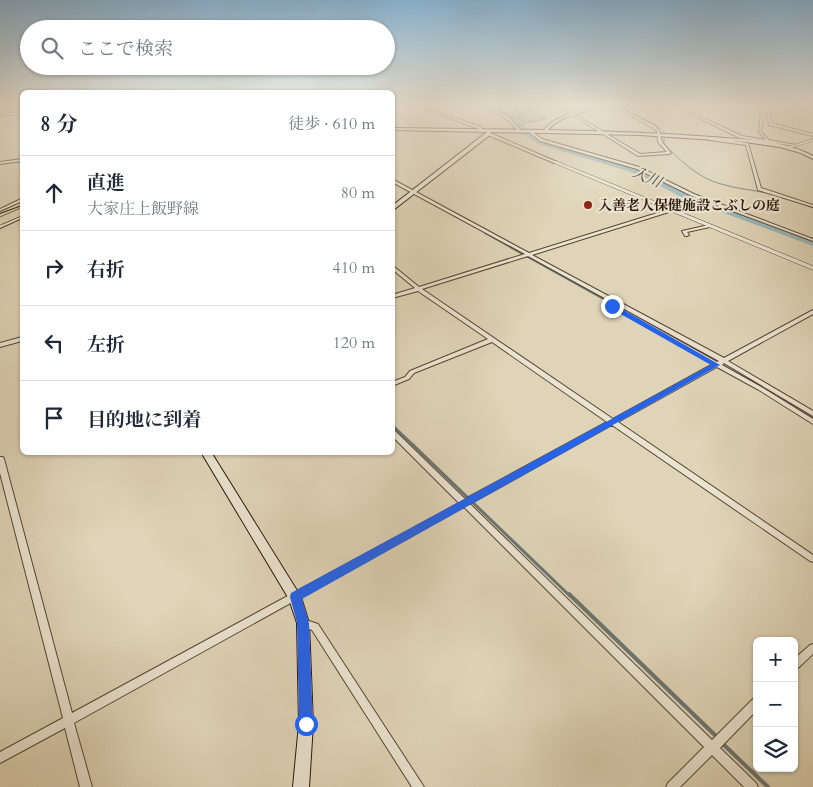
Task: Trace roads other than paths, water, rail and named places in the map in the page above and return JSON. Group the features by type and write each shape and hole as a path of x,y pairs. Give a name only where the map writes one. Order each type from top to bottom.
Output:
{"highway":[{"path":"0,219 20,212"}],"main road":[{"path":"395,206 478,141"},
{"path":"736,141 792,146 813,158"},
{"path":"211,455 295,597 303,623 306,724 301,787"}],"street":[{"path":"505,141 813,268"},
{"path":"544,141 638,168 693,195 813,240"},
{"path":"615,141 638,155 669,153 660,141"},
{"path":"723,141 747,144 758,189 813,206"},
{"path":"772,141 792,146 810,141"},
{"path":"0,163 20,160"},
{"path":"395,182 724,361 813,414"},
{"path":"0,210 20,201"},
{"path":"395,296 672,210"},
{"path":"0,227 20,213"},
{"path":"688,235 684,231 709,226"},
{"path":"805,237 813,235"},
{"path":"395,269 417,288 491,340 813,559"},
{"path":"612,306 813,422"},
{"path":"0,758 813,312"},
{"path":"0,345 20,340"},
{"path":"395,383 407,378 412,372 491,340"},
{"path":"395,435 752,787"},
{"path":"0,459 70,720 86,787"},
{"path":"303,623 315,627 418,787"},
{"path":"798,662 813,648"},
{"path":"672,787 753,707"}],"waterway":[{"name":"入川","path":"538,141 641,172 684,195 813,243"},
{"path":"664,141 664,144 683,162 697,173 713,181 727,186 771,194"},
{"path":"398,185 487,234"},
{"path":"798,202 813,208"},
{"path":"485,233 616,306"},
{"name":"入川","path":"807,241 813,238"},
{"path":"663,332 762,387 813,418"},
{"path":"395,428 413,445"},
{"path":"412,444 570,596"},
{"path":"569,594 717,737"},
{"path":"722,743 768,787"}],"place":[{"name":"入善老人保健施設こぶしの庭","path":"588,205"}]}
